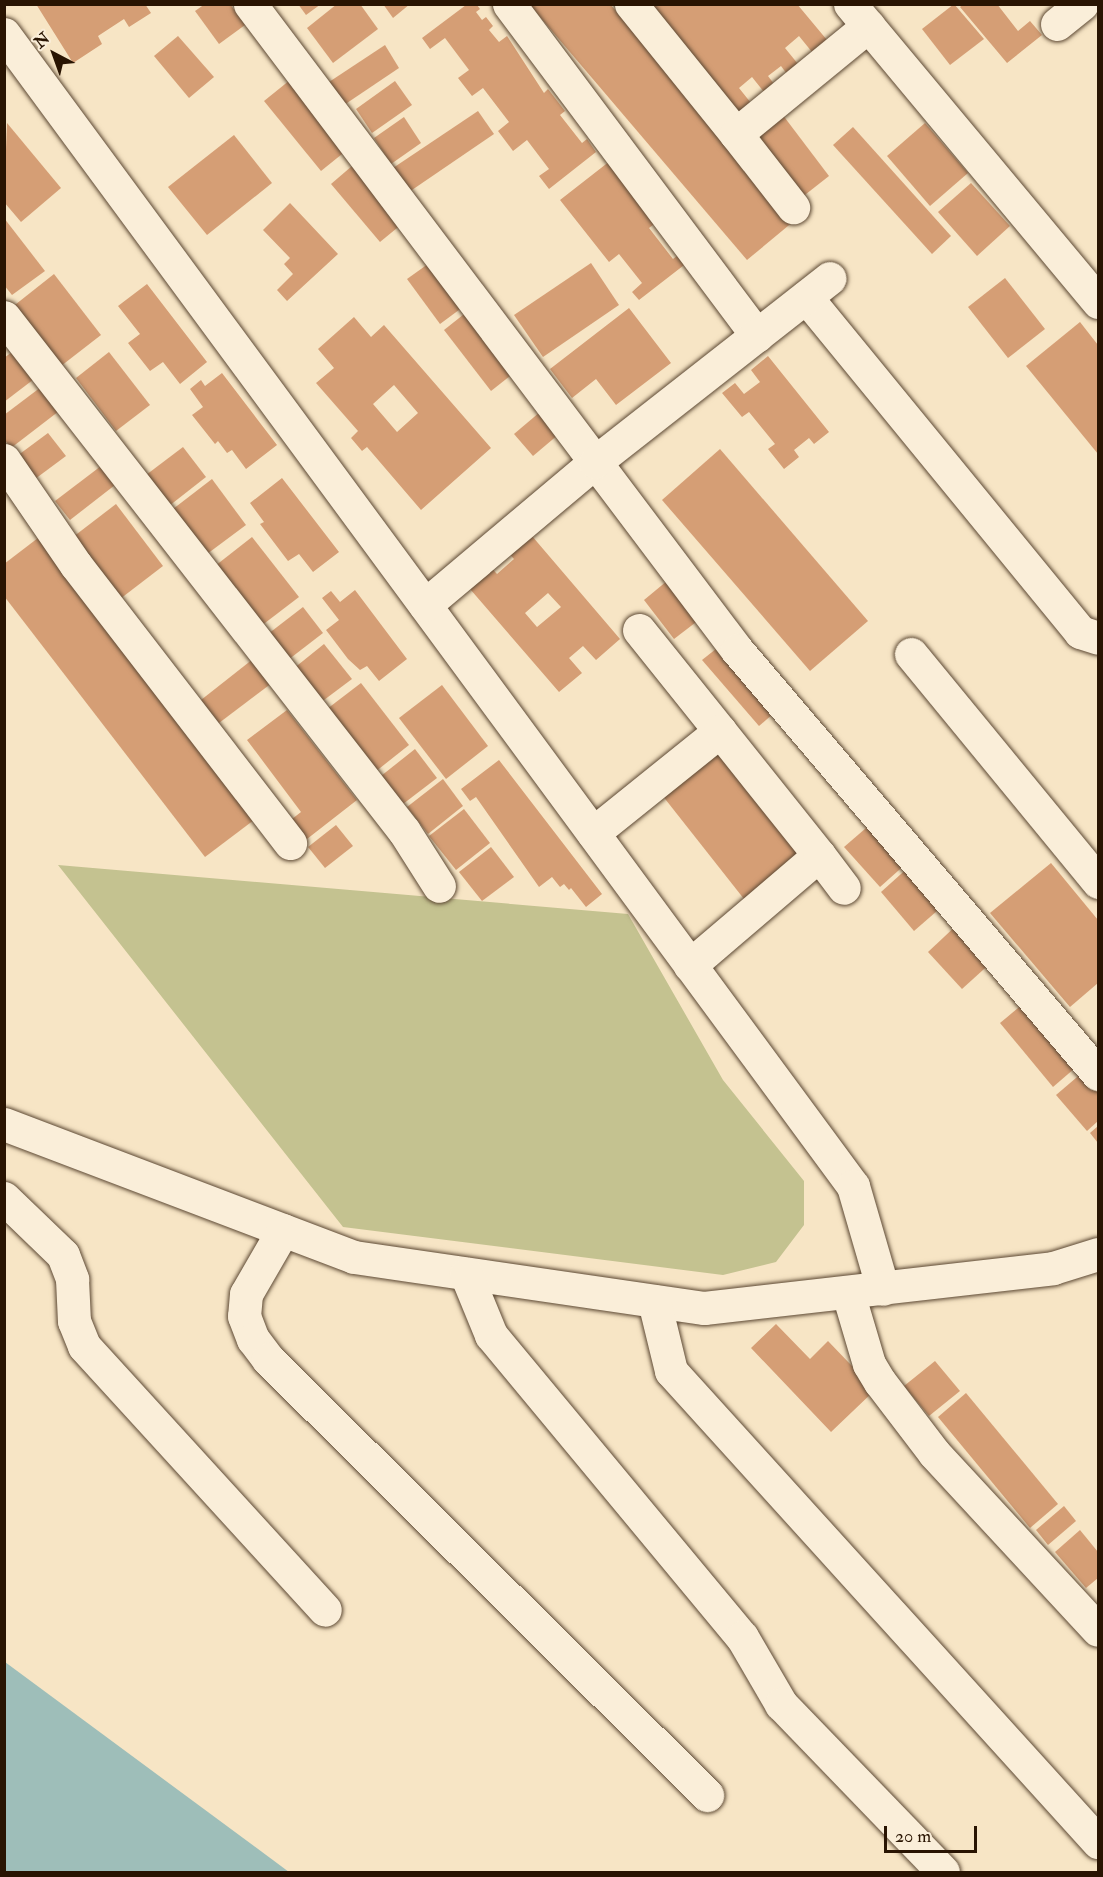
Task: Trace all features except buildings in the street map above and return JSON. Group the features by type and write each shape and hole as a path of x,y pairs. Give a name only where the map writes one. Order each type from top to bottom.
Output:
{"street":[{"path":"250,4 737,650 1098,1074"},
{"path":"509,4 757,335"},
{"path":"630,4 793,207"},
{"path":"736,134 859,15 1098,302"},
{"path":"4,34 853,1186 883,1289"},
{"path":"425,605 595,462 818,287 1080,632 1098,638"},
{"path":"4,317 405,831 439,886"},
{"path":"4,460 76,565 290,843"},
{"path":"639,630 844,888"},
{"path":"910,654 1098,882"},
{"path":"593,833 720,731"},
{"path":"690,965 819,855"},
{"path":"4,1124 354,1257 704,1308 1053,1268 1098,1254"},
{"path":"4,1198 63,1255 72,1279 74,1321 84,1346 325,1610"},
{"path":"283,1230 246,1294 244,1316 253,1339 268,1359 707,1796"},
{"path":"466,1274 491,1335 742,1637 781,1704 943,1872"},
{"path":"848,1293 869,1364 880,1382 934,1453 1098,1630"},
{"path":"654,1301 671,1371 1098,1842"}],"shaded area":[{"path":"58,865 628,914 723,1080 804,1181 804,1225 776,1262 723,1275 343,1227"}],"water":[{"path":"5,1662 289,1872 5,1872"}]}
